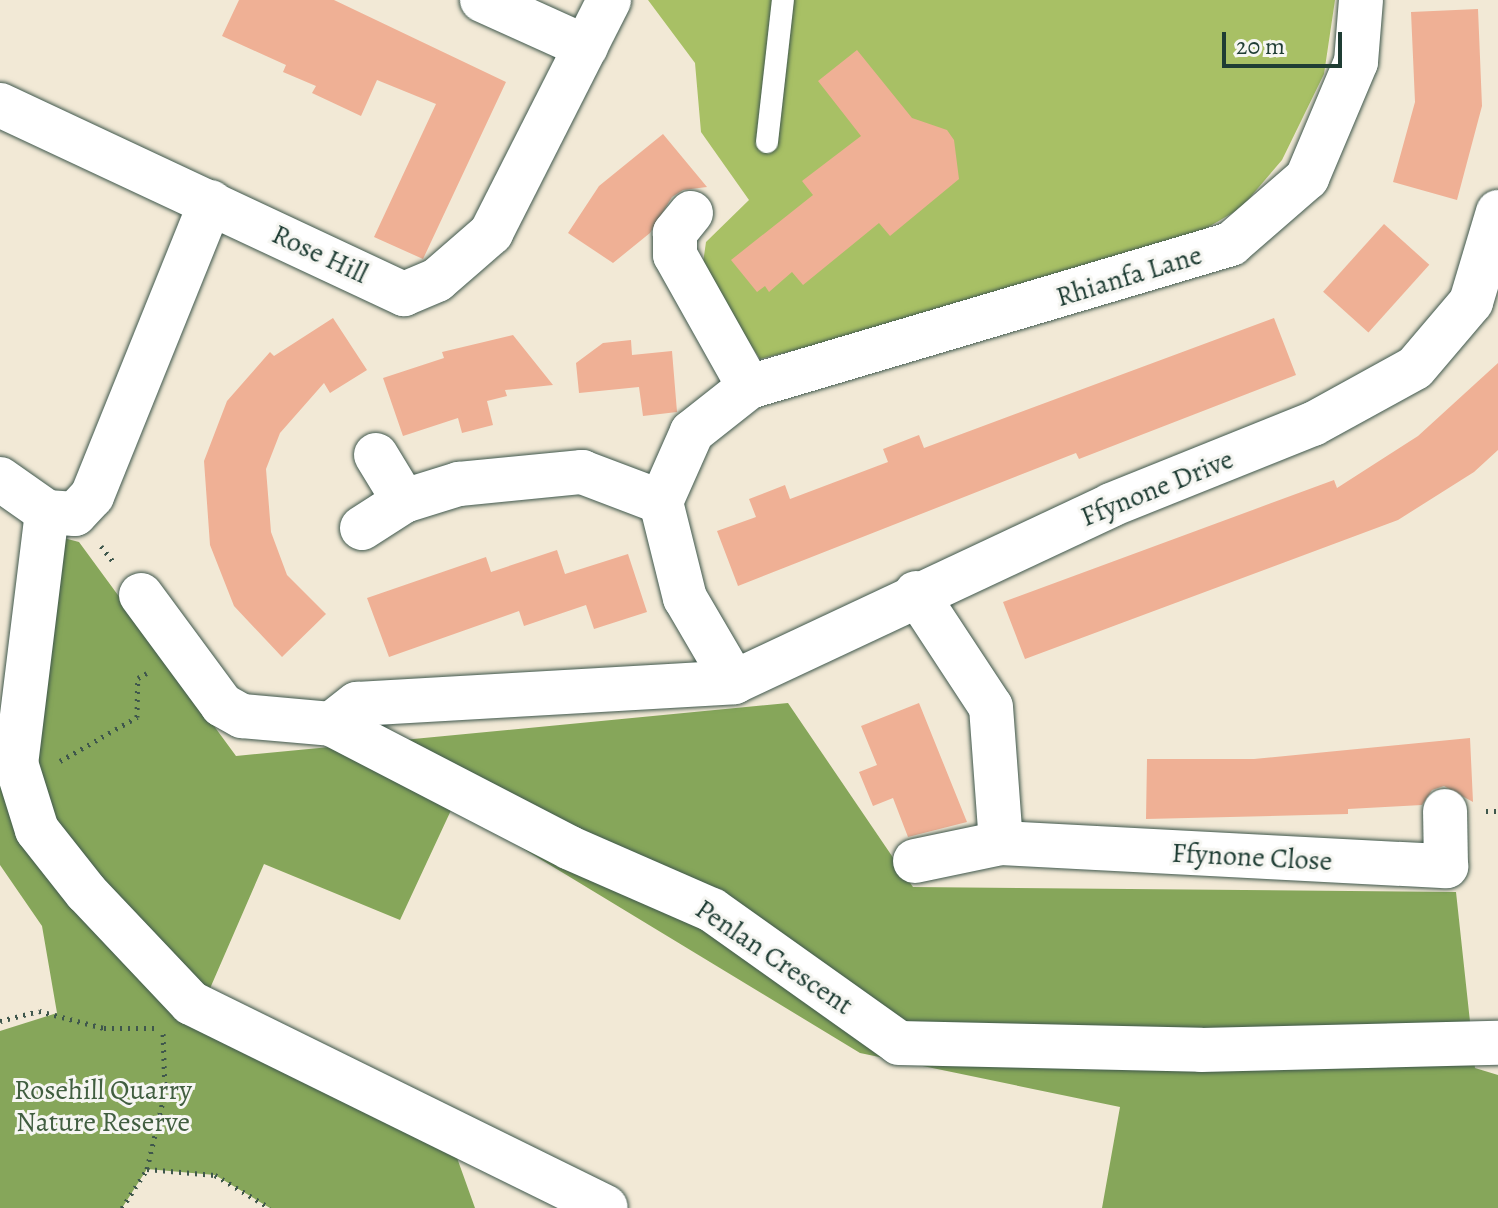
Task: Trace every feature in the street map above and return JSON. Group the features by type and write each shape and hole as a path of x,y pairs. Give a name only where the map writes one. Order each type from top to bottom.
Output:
{"street":[{"path":"482,0 586,47"},
{"name":"Rose Hill","path":"0,105 404,294 426,285 491,233 609,0"},
{"name":"Rhianfa Lane","path":"749,387 1231,244 1307,178 1356,62 1361,0"},
{"path":"61,513 92,496 211,202"},
{"name":"Ffynone Drive","path":"734,682 916,593 1111,505 1313,424 1415,368 1471,302 1498,212"},
{"path":"331,724 357,704 734,682 685,598 661,502 692,432 749,387 675,255 675,233 691,213"},
{"path":"376,455 404,501"},
{"path":"362,528 404,501 459,484 582,472 661,502"},
{"path":"0,479 61,513"},
{"path":"61,513 16,763 37,830 86,892 191,1003 606,1207"},
{"path":"916,593 991,707 1001,843"},
{"name":"Penlan Crescent","path":"141,595 222,705 242,716 331,724 570,848 712,910 899,1043 1201,1050 1498,1043"},
{"name":"Ffynone Close","path":"915,861 1001,843 1446,866 1445,811"}],"lane":[{"path":"767,142 783,0"}],"path":[{"path":"61,513 141,595"},
{"path":"16,763 65,761 137,717 138,678 156,668"},
{"path":"0,1021 39,1011 104,1028 163,1028 165,1092 147,1169 122,1208"},
{"path":"147,1169 215,1175 270,1208"}],"green space":[{"path":"648,0 1335,0 1324,74 1282,160 1241,208 1181,243 982,303 760,359 702,270 706,242 749,200 701,132 695,63"},
{"name":"Rosehill Quarry Nature Reserve","path":"56,536 79,542 236,756 788,703 913,887 1456,892 1475,1068 1498,1075 1498,1208 1102,1208 1120,1107 860,1053 453,806 400,920 264,864 195,1023 456,1155 475,1208 270,1208 215,1175 147,1169 122,1208 0,1208 0,1031 57,1013 42,926 0,865 0,760"}],"building":[{"path":"239,0 334,0 506,82 423,259 374,237 436,104 377,80 361,116 312,93 316,86 283,72 286,65 222,36"},
{"path":"1478,9 1482,106 1457,200 1393,182 1415,102 1411,12"},
{"path":"857,50 912,118 947,130 954,140 959,179 890,236 879,223 803,285 792,272 769,292 765,286 757,292 731,260 813,195 802,181 861,136 818,81"},
{"path":"663,134 707,187 683,190 672,197 650,233 613,263 568,233 599,186"},
{"path":"1384,224 1429,265 1368,332 1323,292"},
{"path":"333,318 367,370 330,393 324,383 280,433 266,469 271,532 287,575 326,614 282,657 234,606 210,545 204,461 227,401 270,352 274,356"},
{"path":"1274,318 1296,375 1079,459 1076,453 738,586 717,531 756,517 749,499 785,485 790,499 888,462 883,449 919,435 924,448"},
{"path":"513,335 553,385 505,390 507,396 487,401 493,425 462,433 458,418 403,436 383,378 444,358 442,352"},
{"path":"631,340 632,355 672,351 677,412 643,416 639,387 579,393 576,363 603,343"},
{"path":"1498,363 1498,450 1474,472 1398,520 1025,659 1003,602 1334,480 1337,488 1418,436"},
{"path":"557,550 565,574 628,554 647,612 594,629 586,605 524,626 519,611 389,657 367,598 486,557 491,572"},
{"path":"919,703 967,822 908,837 893,798 873,806 859,772 877,765 861,726"},
{"path":"1470,738 1473,802 1444,786 1432,790 1422,805 1348,809 1348,814 1146,819 1147,759 1254,759"}]}
